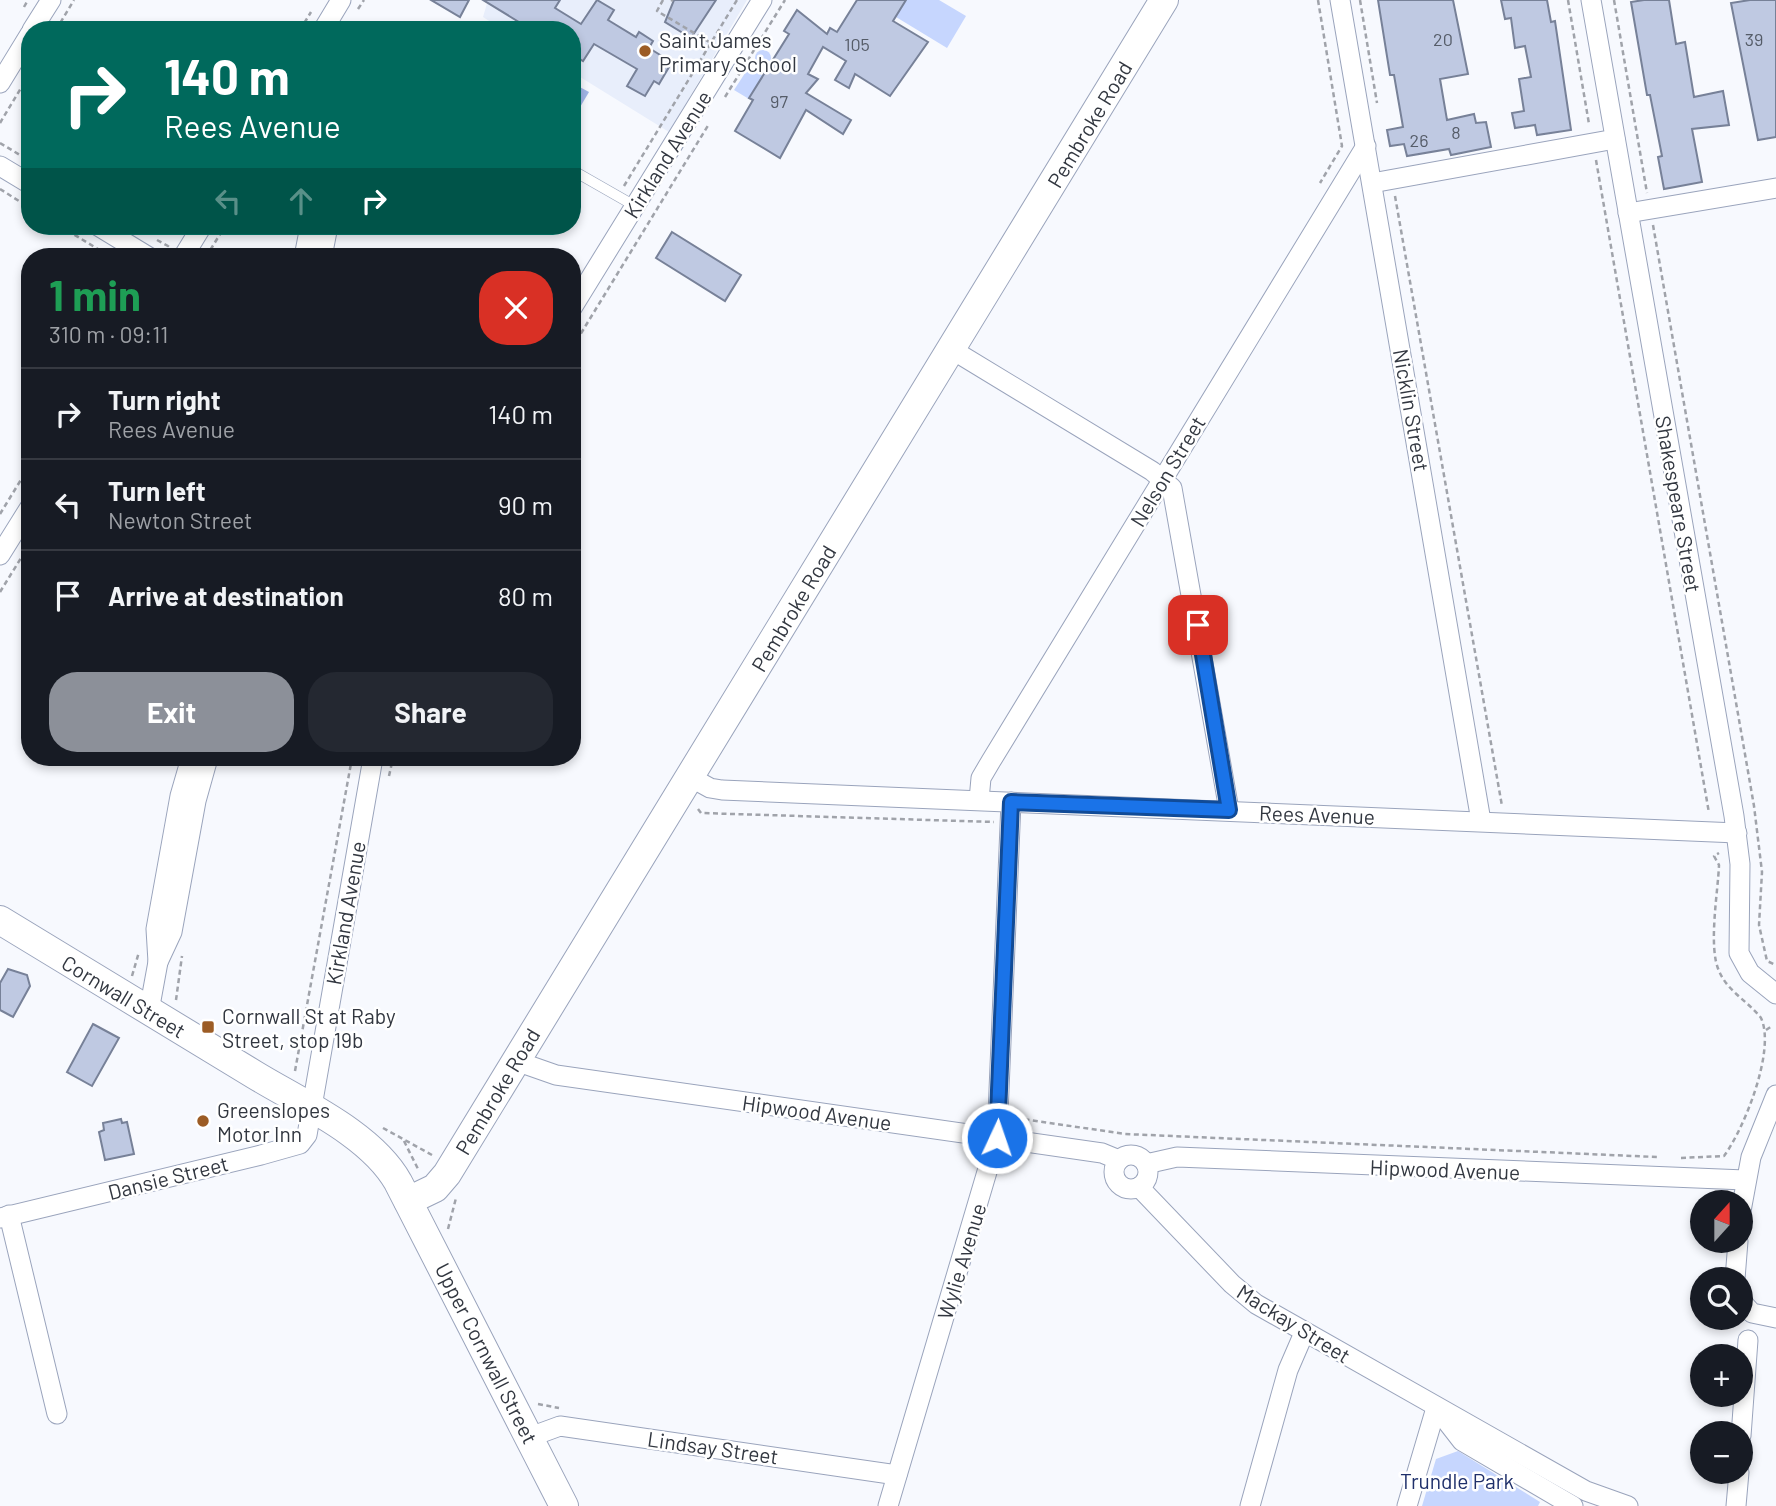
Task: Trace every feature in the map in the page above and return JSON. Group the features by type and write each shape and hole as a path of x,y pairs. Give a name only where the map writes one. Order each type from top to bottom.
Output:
{"street":[{"path":"38,21 51,0"},
{"path":"328,21 341,0"},
{"name":"Kirkland Avenue","path":"581,293 762,0"},
{"name":"Pembroke Road","path":"408,1201 442,1181 1164,0"},
{"name":"Nicklin Street","path":"1340,0 1481,821"},
{"name":"Shakespeare Street","path":"1591,0 1737,833 1739,953 1750,973 1776,995"},
{"path":"0,83 21,48"},
{"path":"1372,183 1615,139"},
{"name":"Nelson Street","path":"979,800 981,778 990,761 1366,146"},
{"path":"0,166 21,179"},
{"path":"1628,213 1776,188"},
{"path":"113,235 134,248"},
{"path":"951,349 1163,478 1175,495 1229,810"},
{"path":"0,555 21,521"},
{"path":"149,1011 158,962 156,929 180,796 189,766"},
{"path":"158,962 172,932 196,801 206,766"},
{"name":"Kirkland Avenue","path":"311,1110 372,766"},
{"name":"Rees Avenue","path":"690,777 710,788 722,790 1737,833"},
{"name":"Wylie Avenue","path":"888,1506 997,1138 1011,802"},
{"name":"Cornwall Street","path":"0,920 377,1153 392,1170 408,1201"},
{"name":"Hipwood Avenue","path":"516,1061 556,1075 1102,1153 1119,1160"},
{"path":"1744,1190 1756,1140 1776,1095"},
{"name":"Dansie Street","path":"5,1217 300,1144 310,1127 311,1110"},
{"path":"1133,1156 1146,1164 1146,1180 1139,1187 1129,1189 1119,1184 1114,1175 1119,1160 1133,1156"},
{"name":"Hipwood Avenue","path":"1146,1164 1177,1157 1745,1180"},
{"name":"Mackay Street","path":"1139,1187 1243,1295 1304,1333 1586,1491 1628,1506"},
{"name":"Upper Cornwall Street","path":"408,1201 564,1506"},
{"path":"5,1217 57,1415"},
{"path":"1753,1312 1776,1318"},
{"path":"1250,1506 1288,1370 1304,1333"},
{"path":"1742,1421 1748,1340"},
{"path":"1407,1506 1436,1408"},
{"name":"Mackay Street","path":"1436,1408 1462,1441 1573,1506"},
{"name":"Lindsay Street","path":"530,1437 560,1426 897,1475"},
{"path":"1736,1506 1738,1484"}],"lane":[{"path":"581,176 635,206"}],"path":[{"path":"22,10 28,0"},
{"path":"61,21 74,0"},
{"path":"663,0 657,10 711,43"},
{"path":"617,198 737,0"},
{"path":"721,104 785,0"},
{"path":"1318,0 1342,146 1320,183"},
{"path":"1360,0 1378,104"},
{"path":"1569,0 1591,135"},
{"path":"1614,0 1648,200"},
{"path":"305,21 312,10"},
{"path":"0,123 21,88"},
{"path":"581,333 714,114"},
{"path":"0,143 21,156"},
{"path":"1584,156 1596,159 1709,813"},
{"path":"0,189 21,202"},
{"path":"1394,189 1502,806"},
{"path":"1653,220 1754,806 1762,872 1759,925 1767,961 1776,965"},
{"path":"75,235 96,248"},
{"path":"155,238 167,246 174,236"},
{"path":"0,514 21,480"},
{"path":"0,592 21,558"},
{"path":"284,1065 295,1072 351,766"},
{"path":"388,785 392,766"},
{"path":"691,816 699,807 701,813 999,822"},
{"path":"1681,1158 1724,1156 1734,1143 1767,1065 1766,1030 1761,1018 1731,991 1717,969 1714,947 1719,865 1714,856 1719,853"},
{"path":"184,944 174,999 185,1006"},
{"path":"1766,1030 1772,1026"},
{"path":"1013,1108 1016,1119 1125,1134 1668,1157"},
{"path":"377,1125 436,1157"},
{"path":"404,1141 418,1170"},
{"path":"444,1223 448,1233"},
{"path":"533,1396 539,1406 562,1408"}],"shaded area":[{"name":"Saint James Primary School","path":"488,0 747,0 669,132 581,78 581,21 489,21 483,17"},
{"path":"581,88 589,92 581,106"}],"green space":[{"path":"906,0 939,0 966,16 947,48 896,17"},
{"path":"760,50 766,50 771,58 769,64 760,66 755,61 755,55"},
{"path":"749,67 767,78 759,91 754,89 749,99 734,90"},
{"name":"Trundle Park","path":"1458,1451 1540,1502 1538,1506 1422,1506 1436,1459"}],"building":[{"path":"431,0 469,0 460,17"},
{"path":"483,0 560,0 555,8 576,21 517,21"},
{"path":"597,0 614,10 608,20 636,37 639,32 653,41 649,48 665,58 662,63 669,67 659,84 654,81 645,96 627,86 637,69 594,44 583,61 581,24"},
{"path":"674,0 716,0 691,38 665,22"},
{"path":"857,0 906,0 893,21 928,42 890,96 855,74 849,88 835,80 846,61 823,47 808,74 818,79 806,93 851,120 843,134 806,110 780,158 735,131 753,100 749,98 789,34 784,31 797,10 827,34 830,28 837,32"},
{"path":"1378,0 1453,0 1468,74 1440,79 1447,120 1474,114 1476,123 1486,122 1491,147 1451,155 1449,149 1407,156 1404,144 1390,146 1387,130 1403,127 1394,75 1390,75"},
{"path":"1501,0 1547,0 1551,22 1555,21 1571,130 1537,135 1535,125 1515,128 1512,113 1524,111 1519,79 1531,77 1525,46 1515,48 1511,18 1505,19"},
{"path":"1669,0 1676,44 1685,42 1694,97 1723,91 1729,125 1692,129 1702,182 1664,189 1658,157 1662,156 1650,95 1647,95 1631,2"},
{"path":"1776,0 1776,137 1758,140 1731,3"},
{"path":"672,232 741,275 725,301 656,258"},
{"path":"8,969 27,975 30,986 13,1017 0,1010 0,983"},
{"path":"93,1024 119,1038 92,1086 67,1072"},
{"path":"121,1119 122,1123 127,1122 134,1154 105,1160 99,1132 104,1130 103,1123"}],"place":[{"name":"Saint James Primary School","path":"645,51"},
{"name":"Cornwall St at Raby Street, stop 19b","path":"208,1027"},
{"name":"Greenslopes Motor Inn","path":"203,1121"}],"route":[{"path":"997,1138 1011,802 1229,810 1198,625"}]}
